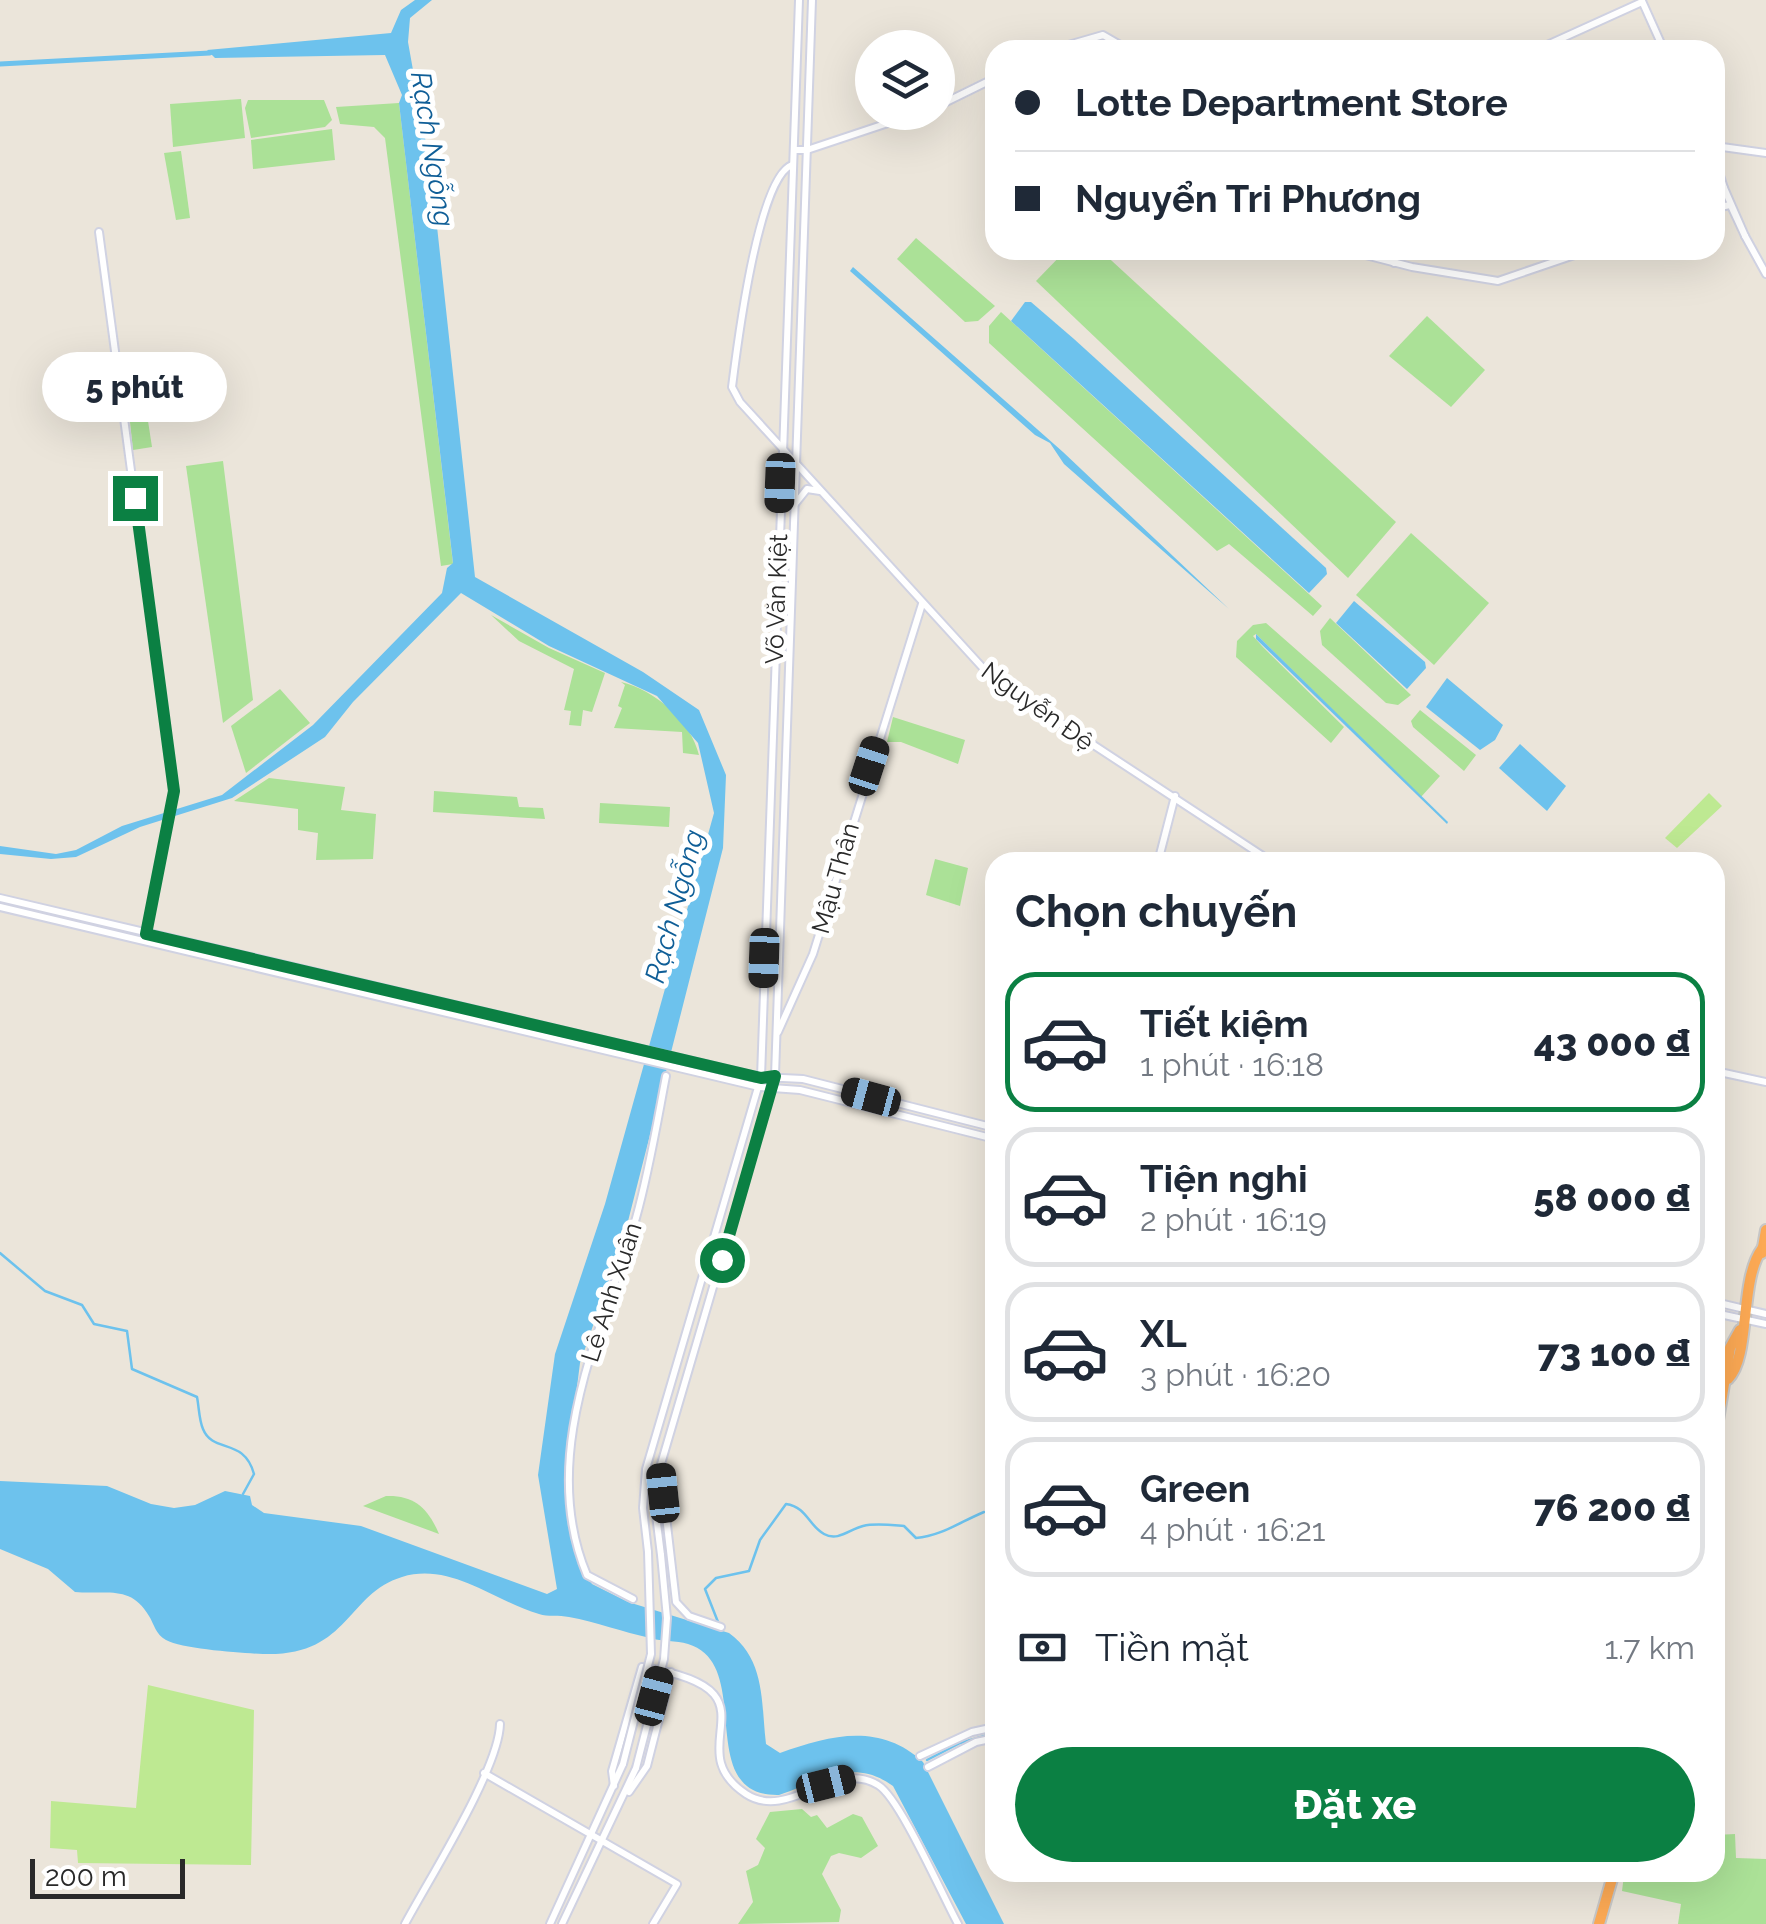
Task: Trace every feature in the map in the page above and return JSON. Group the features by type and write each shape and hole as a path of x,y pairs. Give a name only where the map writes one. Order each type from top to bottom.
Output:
{"highway":[{"path":"1725,1393 1730,1348 1742,1320 1766,1230"},
{"path":"1602,1924 1612,1882"}],"main road":[{"name":"Võ Văn Kiệt","path":"614,1786 650,1654 643,1508 646,1469 761,1078 799,0"},
{"name":"Võ Văn Kiệt","path":"660,1471 775,1076 812,0"},
{"path":"1557,40 1641,1 1659,40"},
{"path":"1086,40 1104,35 1112,40"},
{"path":"955,98 985,83"},
{"path":"794,150 807,150 867,130"},
{"path":"1725,147 1766,153"},
{"path":"792,165 807,166"},
{"name":"Nguyễn Đệ","path":"792,165 775,178 767,199 732,387 781,453 831,498 993,679 1257,852"},
{"path":"1725,191 1766,274"},
{"path":"1725,207 1731,206"},
{"path":"99,232 174,805 145,938"},
{"path":"1383,260 1506,280 1561,260"},
{"path":"795,505 813,488 831,498"},
{"name":"Mậu Thân","path":"776,1036 812,954 922,602"},
{"path":"1161,852 1175,796"},
{"path":"0,898 400,1004 759,1087 800,1090 985,1136"},
{"path":"0,907 985,1126"},
{"path":"400,1004 402,994"},
{"path":"1725,1073 1766,1082"},
{"name":"Lê Anh Xuân","path":"633,1599 587,1575 579,1551 570,1469 586,1363 637,1214 666,1076"},
{"path":"718,1231 729,1234"},
{"path":"1725,1309 1742,1320 1766,1314"},
{"path":"1725,1316 1766,1324"},
{"path":"562,1924 626,1794 664,1659 667,1618 655,1507 660,1471"},
{"path":"660,1471 676,1602 689,1616 718,1626"},
{"path":"550,1924 614,1786 612,1771 642,1667 671,1672 706,1685 720,1700 720,1758 744,1793 763,1801 780,1800 851,1778 876,1784 886,1792 958,1924"},
{"path":"626,1794 647,1766 671,1672"},
{"path":"405,1924 484,1773 500,1738 500,1724"},
{"path":"928,1767 985,1732"},
{"path":"920,1756 985,1738"},
{"path":"484,1773 676,1884 653,1924"}],"green space":[{"path":"241,99 245,138 173,147 170,104"},
{"path":"248,100 324,100 332,120 325,127 251,138 245,108"},
{"path":"399,103 453,564 441,566 385,138 374,127 340,124 336,107"},
{"path":"332,129 335,160 253,169 251,140"},
{"path":"181,151 190,218 176,220 164,153"},
{"path":"916,238 995,306 978,321 965,322 897,259"},
{"path":"1056,260 1111,260 1396,522 1348,578 1036,281"},
{"path":"1001,312 1322,606 1313,616 1229,544 1217,551 989,343 989,326"},
{"path":"1427,316 1485,370 1451,407 1389,356"},
{"path":"142,382 152,447 133,450 126,384"},
{"path":"223,461 253,700 223,723 186,466"},
{"path":"1411,533 1489,603 1434,665 1356,595"},
{"path":"491,615 549,648 605,673 592,712 583,710 581,726 569,725 571,711 564,710 574,669 519,641"},
{"path":"1330,618 1411,695 1398,705 1386,703 1322,645 1320,631"},
{"path":"1266,623 1440,776 1421,797 1256,634 1253,636 1262,646 1344,727 1331,743 1236,657 1237,641 1253,625"},
{"path":"621,682 646,692 670,709 688,730 699,755 683,753 682,732 614,728 622,708 618,706 625,685"},
{"path":"280,689 310,723 246,773 231,726"},
{"path":"1420,710 1476,755 1464,771 1413,727 1411,721"},
{"path":"893,717 965,740 958,764 901,742 887,742"},
{"path":"269,778 345,787 341,810 376,814 373,859 316,860 318,833 298,830 298,809 234,801"},
{"path":"434,791 517,797 519,807 543,808 545,819 433,812"},
{"path":"1709,793 1722,806 1677,848 1665,838"},
{"path":"600,803 670,807 669,827 599,823"},
{"path":"935,859 968,868 960,906 926,895"},
{"path":"386,1496 405,1498 419,1505 439,1534 363,1506"},
{"path":"148,1685 254,1710 251,1865 78,1863 77,1850 50,1848 51,1801 136,1808"},
{"path":"802,1809 811,1817 817,1815 827,1828 853,1814 862,1817 878,1846 861,1858 839,1853 831,1856 822,1874 841,1910 839,1922 738,1924 753,1902 746,1871 758,1865 765,1848 756,1839 770,1812"},
{"path":"1725,1834 1735,1834 1736,1858 1766,1859 1766,1924 1678,1924 1681,1904 1622,1891 1623,1882 1725,1882"}],"water":[{"path":"415,0 432,0 410,18 408,42 431,171 475,577 643,672 699,710 726,775 723,848 624,1237 580,1363 565,1482 579,1564 592,1584 628,1602 729,1633 741,1644 760,1683 766,1744 780,1753 836,1737 872,1737 907,1749 923,1762 1004,1924 966,1924 893,1786 878,1777 850,1772 779,1795 753,1790 738,1775 730,1753 719,1676 708,1656 688,1644 569,1617 542,1615 455,1579 420,1574 383,1585 344,1623 313,1646 263,1654 198,1648 163,1638 142,1606 126,1595 75,1592 48,1569 0,1549 0,1481 107,1486 151,1504 174,1508 195,1505 225,1491 250,1496 252,1505 264,1513 361,1526 547,1594 557,1589 538,1475 555,1354 605,1204 714,813 698,743 657,696 549,646 461,593 353,702 325,737 232,798 140,827 76,857 0,854 0,846 56,854 76,850 122,826 222,795 313,725 442,593 447,568 453,563 399,103 402,95 385,55 215,58 207,50 391,33 401,10"},
{"path":"853,267 1063,452 1229,609 1064,464 1050,443 1035,435 850,271"},
{"path":"1025,302 1031,302 1074,339 1326,568 1327,574 1309,593 1011,321"},
{"path":"1354,601 1425,662 1426,668 1407,689 1336,623"},
{"path":"1256,634 1448,822 1447,824 1256,639"},
{"path":"1447,678 1503,725 1495,740 1480,750 1426,707"},
{"path":"1520,744 1566,786 1547,811 1499,768"}],"waterway":[{"path":"0,64 210,53"},
{"path":"0,1253 45,1291 82,1305 94,1324 127,1331 132,1369 197,1397 208,1437 236,1450 249,1462 254,1474 243,1494"},
{"path":"718,1622 705,1589 716,1578 749,1571 760,1540 786,1504 799,1509 814,1526 834,1537 878,1524 904,1526 916,1538 925,1537 984,1512"},
{"path":"927,1760 960,1743 985,1736"}],"route":[{"path":"135,498 174,791 146,934 722,1065 761,1078 775,1076 722,1260"}],"water label":[{"name":"Rạch Ngỗng","path":"433,149"},
{"name":"Rạch Ngỗng","path":"674,906"}]}
